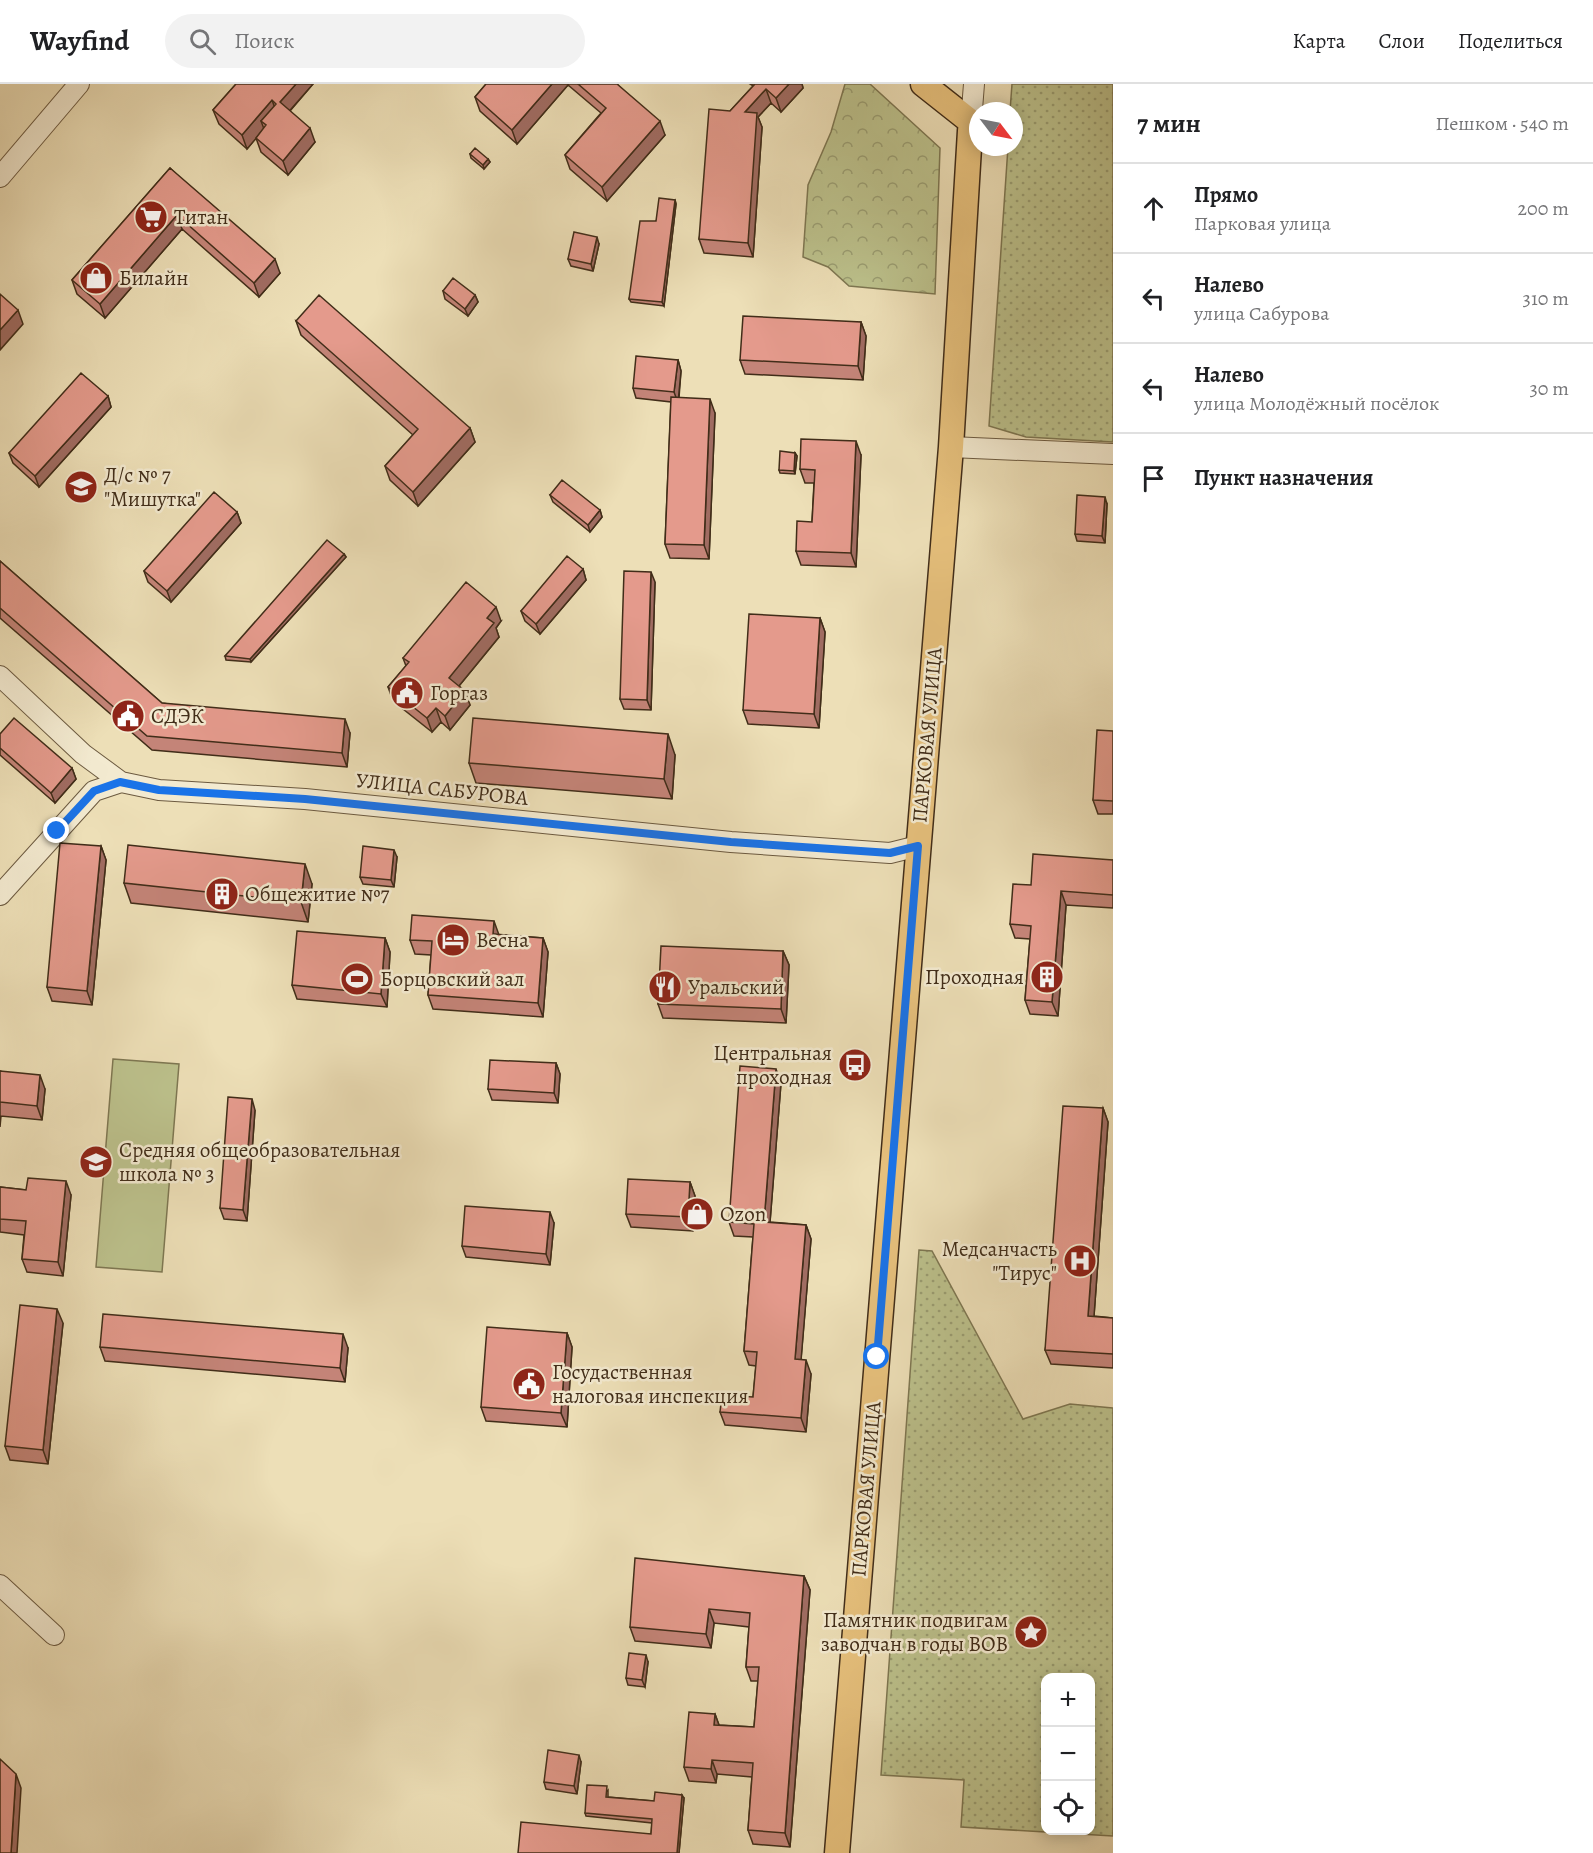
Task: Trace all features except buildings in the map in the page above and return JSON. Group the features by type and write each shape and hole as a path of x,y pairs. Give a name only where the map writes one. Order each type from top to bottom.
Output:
{"main road":[{"path":"923,84 969,121"},
{"name":"ПАРКОВАЯ УЛИЦА","path":"837,1853 951,447 969,155"}],"street":[{"path":"0,177 79,84"},
{"name":"ПАРКОВАЯ УЛИЦА","path":"973,102 974,84"},
{"path":"951,447 1113,454"},
{"name":"УЛИЦА САБУРОВА","path":"0,676 83,754 120,782 159,790 316,800 731,842 890,853 918,846"},
{"path":"0,895 94,791 120,782"},
{"path":"0,1585 54,1635"}],"green space":[{"path":"845,84 870,84 940,148 935,294 849,286 828,267 803,257 808,185 831,132"},
{"path":"1012,84 1113,84 1113,442 1026,437 989,426 1007,156 1023,156 1023,102 1011,102"},
{"path":"113,1059 179,1064 162,1272 96,1267"},
{"path":"919,1250 932,1251 1023,1419 1070,1404 1113,1408 1113,1836 1095,1835 1095,1673 1041,1673 1041,1832 961,1827 964,1780 881,1775"}],"place":[{"name":"Титан","path":"151,217"},
{"name":"Билайн","path":"96,278"},
{"name":"Д/с № 7 \"Мишутка\"","path":"81,487"},
{"name":"Горгаз","path":"407,693"},
{"name":"СДЭК","path":"128,716"},
{"name":"Общежитие №7","path":"222,894"},
{"name":"Весна","path":"453,940"},
{"name":"Проходная","path":"1047,977"},
{"name":"Борцовский зал","path":"357,979"},
{"name":"Уральский","path":"665,987"},
{"name":"Центральная проходная","path":"855,1065"},
{"name":"Средняя общеобразовательная школа № 3","path":"96,1162"},
{"name":"Ozon","path":"697,1214"},
{"name":"Медсанчасть \"Тирус\"","path":"1080,1261"},
{"name":"Госудаственная налоговая инспекция","path":"529,1384"},
{"name":"Памятник подвигам заводчан в годы ВОВ","path":"1031,1632"}],"route":[{"path":"57,831 94,791 120,782 159,790 305,799 731,842 890,853 918,846 916,894 877,1357"}]}
